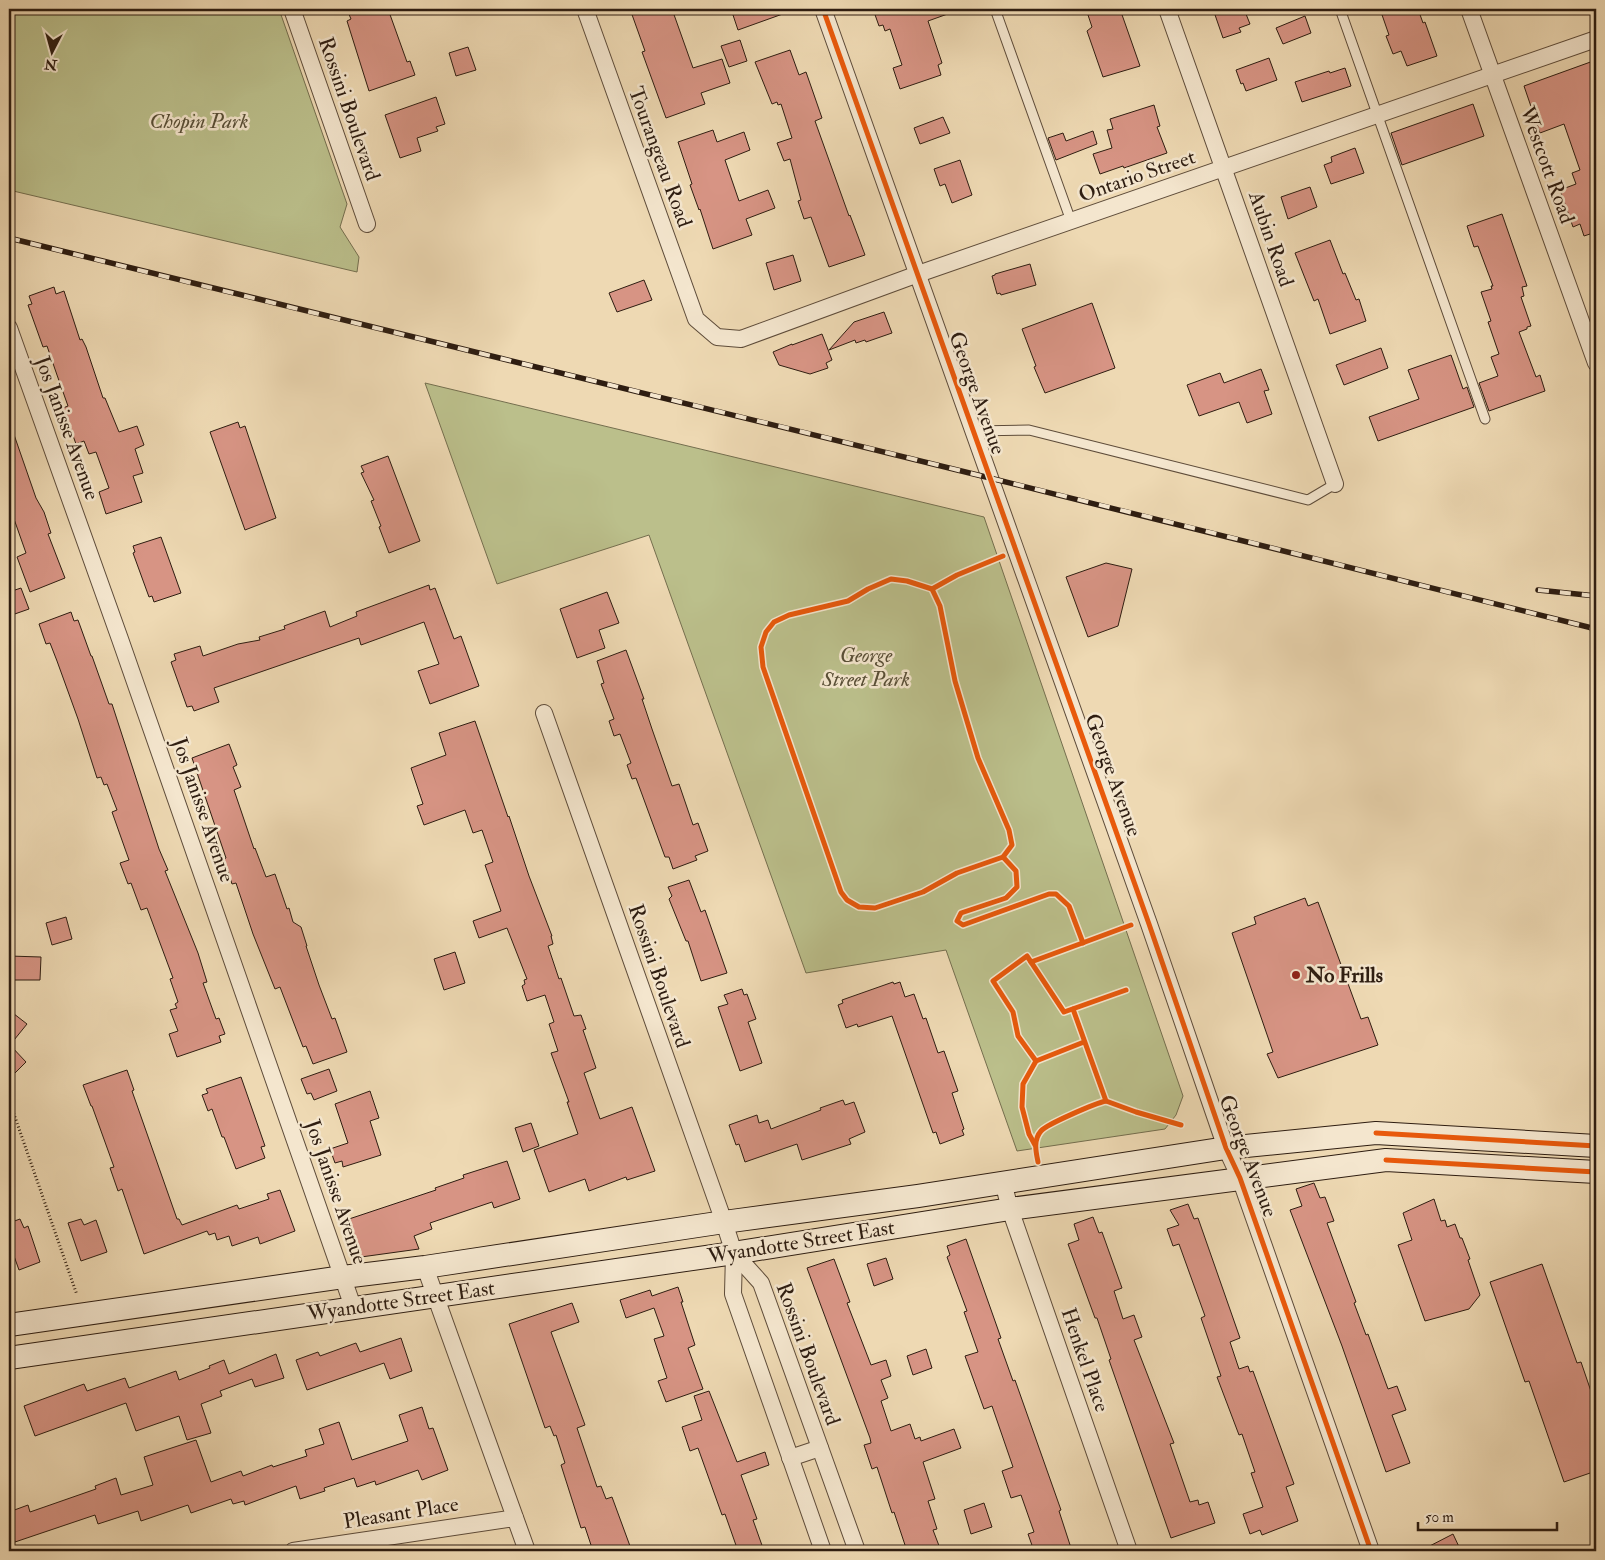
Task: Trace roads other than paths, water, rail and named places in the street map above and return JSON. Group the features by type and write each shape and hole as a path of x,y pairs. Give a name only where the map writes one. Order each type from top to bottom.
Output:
{"main road":[{"name":"Wyandotte Street East","path":"11,1322 425,1267 724,1222 918,1196 1226,1148 1376,1133 1596,1146"},
{"name":"Wyandotte Street East","path":"9,1358 734,1253 1010,1210 1386,1160 1596,1172"}],"street":[{"name":"Rossini Boulevard","path":"292,9 367,224"},
{"name":"Tourangeau Road","path":"585,9 696,320"},
{"name":"George Avenue","path":"824,9 1155,941 1226,1148 1240,1178 1371,1551"},
{"name":"Aubin Road","path":"1167,9 1335,484"},
{"name":"Westcott Road","path":"1469,9 1596,363"},
{"name":"Ontario Street","path":"696,320 717,337 741,338 918,274 1596,39"},
{"name":"Jos Janisse Avenue","path":"9,328 120,639 353,1307"},
{"name":"Rossini Boulevard","path":"544,713 724,1222 734,1253 732,1294 824,1551"},
{"name":"Henkel Place","path":"1002,1182 1010,1210 1129,1551"},
{"name":"Rossini Boulevard","path":"734,1253 761,1283 857,1551"},
{"path":"425,1267 527,1551"},
{"name":"Rossini Boulevard","path":"790,1458 820,1448"},
{"name":"Pleasant Place","path":"293,1551 515,1518"}],"lane":[{"path":"995,9 1071,221"},
{"path":"1340,9 1485,419"},
{"path":"973,431 1029,430 1308,500 1335,484"}],"railway":[{"path":"9,238 1596,629"},
{"path":"1538,590 1596,596"}],"place":[{"name":"No Frills","path":"1296,975"}],"park label":[{"name":"Chopin Park","path":"199,121"},
{"name":"George Street Park","path":"866,667"}]}
